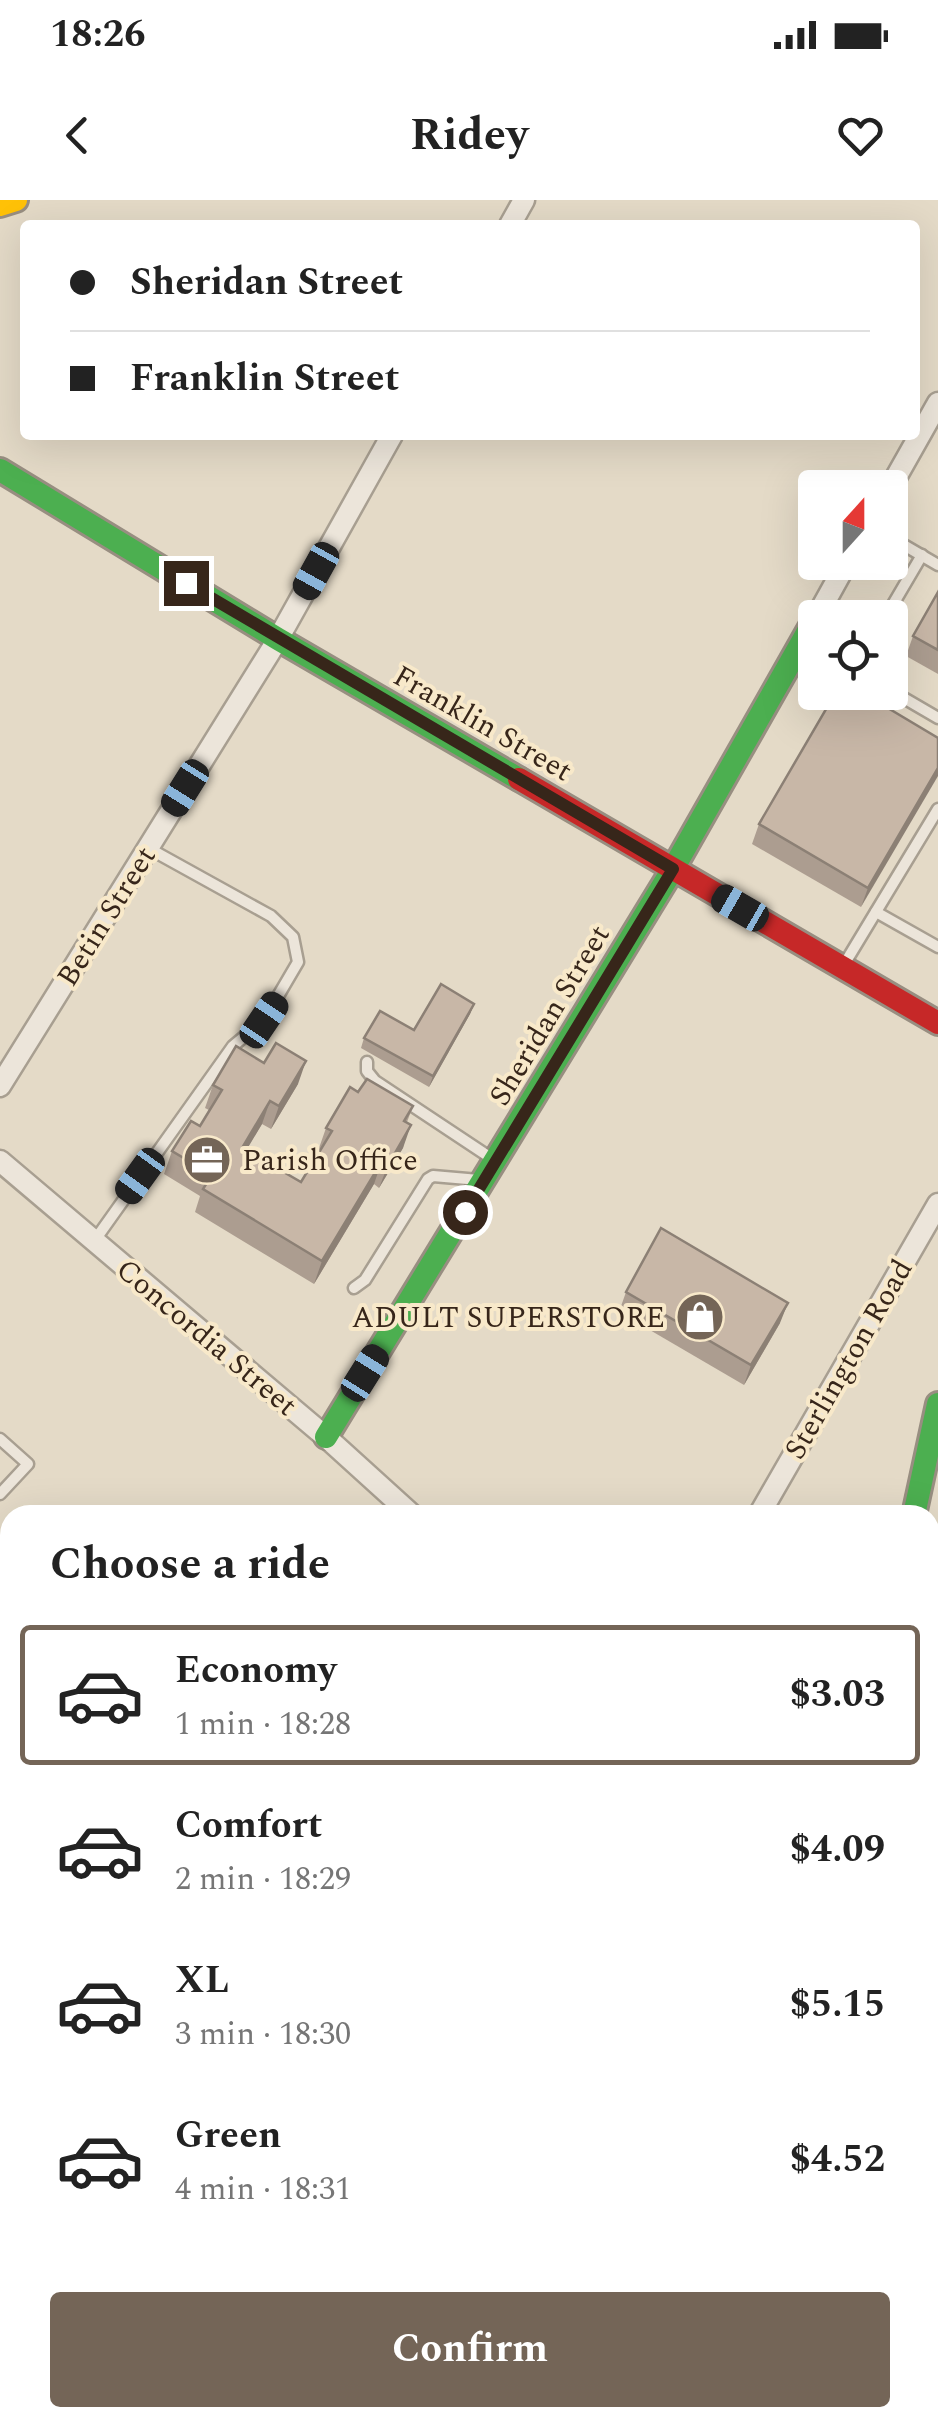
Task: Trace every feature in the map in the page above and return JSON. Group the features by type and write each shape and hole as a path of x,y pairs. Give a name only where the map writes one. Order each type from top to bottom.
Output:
{"main road":[{"path":"0,204 16,200"},
{"name":"Franklin Street","path":"0,470 278,639 938,1024"},
{"name":"Sheridan Street","path":"326,1437 673,869 798,648"},
{"path":"916,1505 938,1404"}],"street":[{"path":"920,435 938,403"},
{"name":"Betin Street","path":"0,1086 278,639 389,440"},
{"path":"900,470 917,440"},
{"name":"Concordia Street","path":"0,1161 401,1505"},
{"name":"Sterlington Road","path":"765,1505 938,1204"}],"lane":[{"path":"908,548 938,565"},
{"path":"895,600 922,556"},
{"path":"908,700 938,718"},
{"path":"842,968 938,809"},
{"path":"94,1241 233,1046 264,1020 298,962 293,937 271,916 148,848"},
{"path":"876,912 938,947"},
{"path":"367,1062 367,1071 375,1080 490,1171"},
{"path":"354,1288 365,1280 428,1179 490,1171"},
{"path":"0,1439 28,1464 0,1494"}],"building":[{"path":"938,592 938,650 913,636"},
{"path":"826,710 891,710 938,738 938,768 868,888 759,824"},
{"path":"441,984 474,1004 433,1076 364,1038 380,1011 414,1030"},
{"path":"276,1043 306,1061 279,1106 270,1101 242,1148 301,1182 332,1131 326,1128 350,1087 358,1092 367,1079 413,1106 404,1121 411,1125 388,1165 382,1161 322,1261 203,1189 212,1175 172,1151 191,1121 200,1126 222,1090 213,1085 236,1046 264,1063"},
{"name":"ADULT SUPERSTORE","path":"661,1228 788,1303 751,1365 626,1292"}],"traffic: fast":[{"path":"0,470 519,779"},
{"path":"326,1437 673,869 798,649"},
{"path":"916,1505 938,1404"}],"traffic: slow":[{"path":"0,205 16,200"}],"traffic: jam":[{"path":"519,779 938,1023"}],"place":[{"name":"Parish Office","path":"207,1160"},
{"name":"ADULT SUPERSTORE","path":"700,1317"}],"route":[{"path":"186,583 673,869 465,1212"}]}
